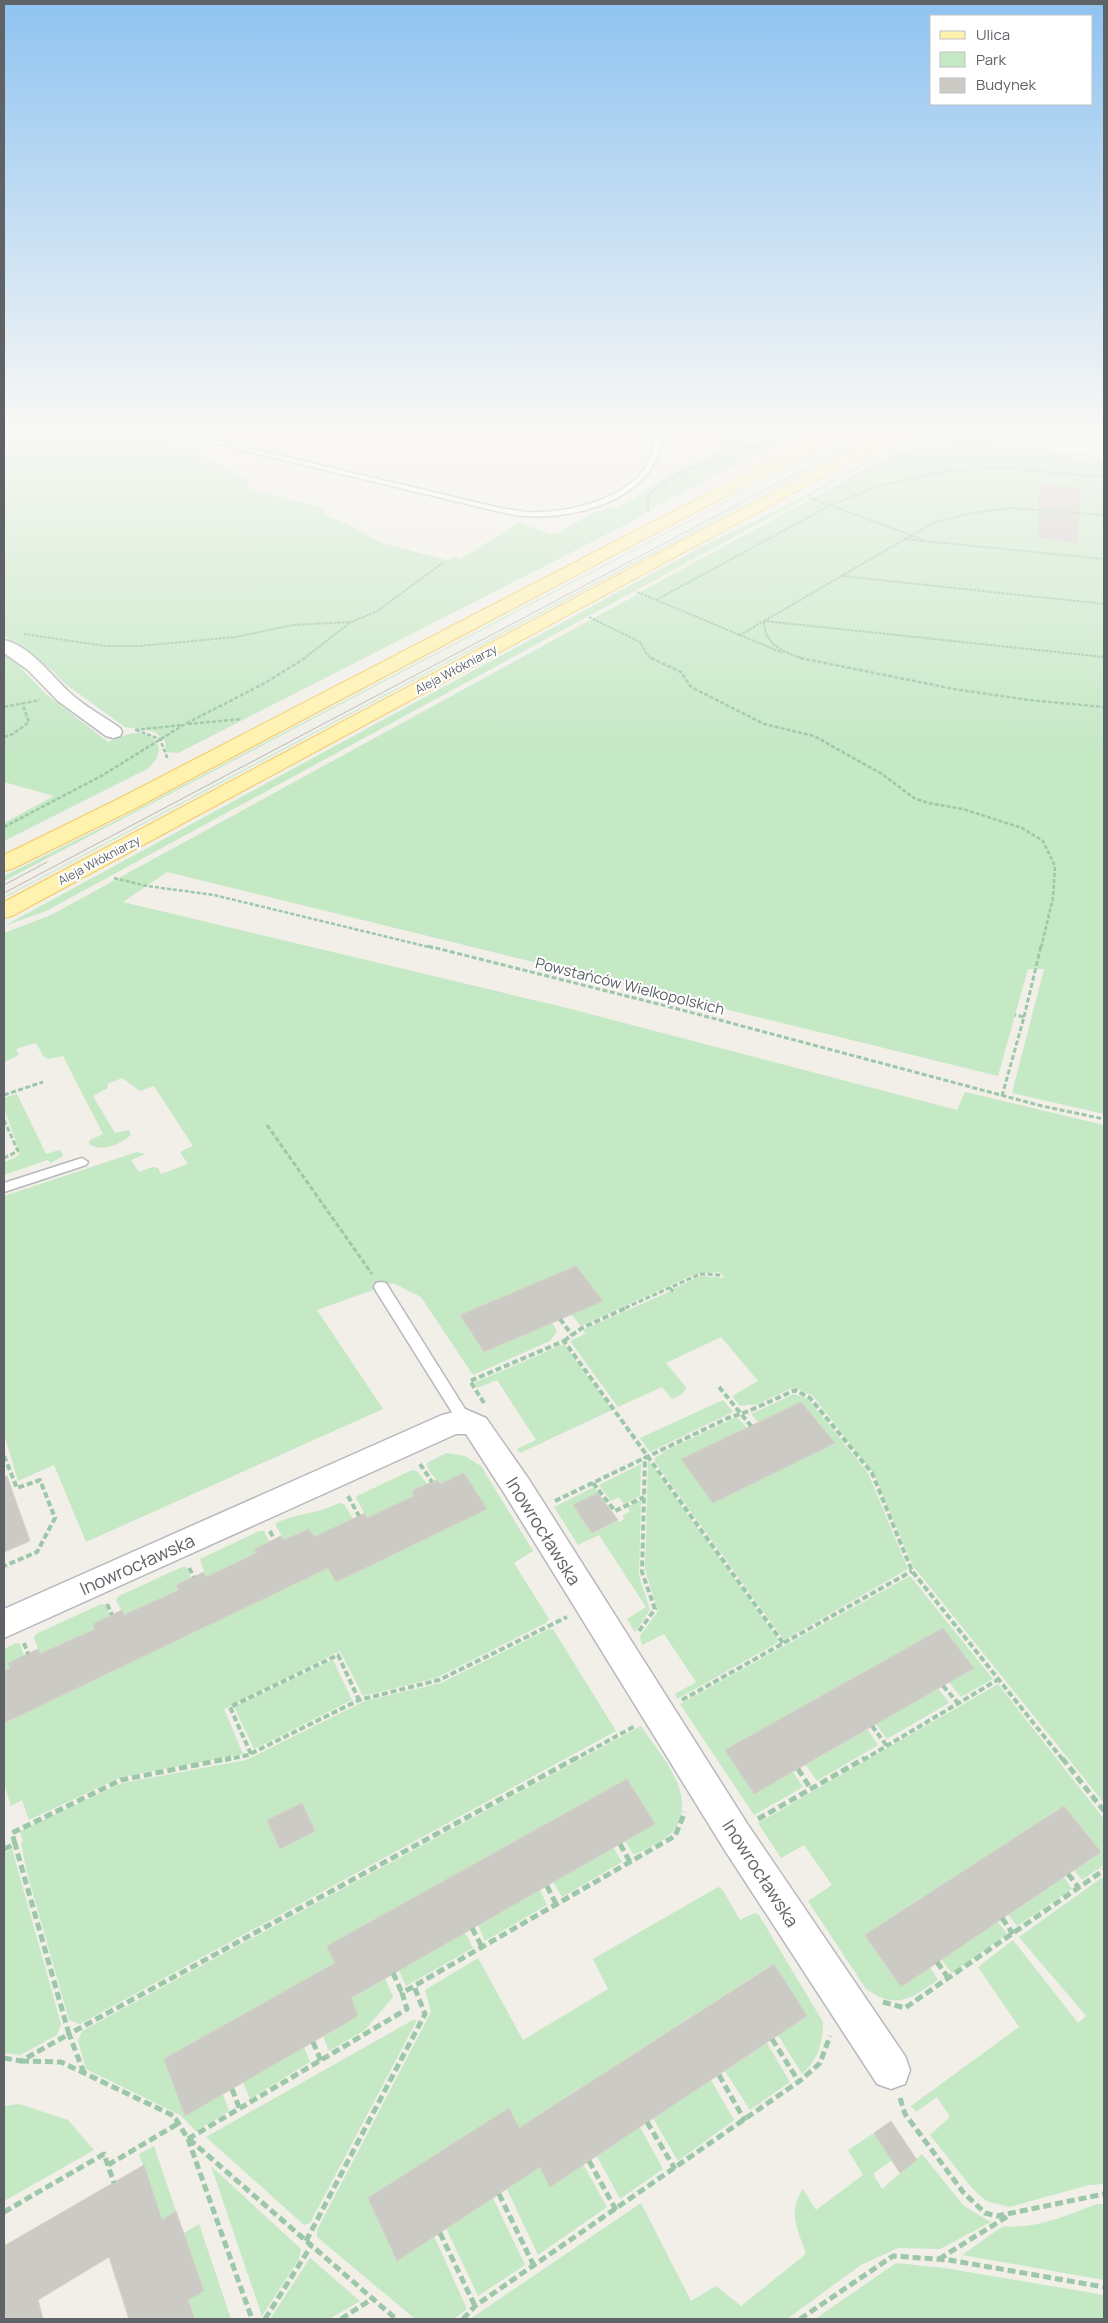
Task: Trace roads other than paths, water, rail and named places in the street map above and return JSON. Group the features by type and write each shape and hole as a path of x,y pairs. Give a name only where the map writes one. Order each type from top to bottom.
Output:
{"main road":[{"path":"4,864 137,798 641,535"},
{"name":"Aleja Włókniarzy","path":"4,911 706,535"}],"street":[{"path":"4,645 34,666 64,697 113,732"},
{"name":"Inowrocławska","path":"4,1624 452,1424 465,1421 476,1426 533,1512 736,1837 891,2070"}],"lane":[{"path":"4,1188 82,1162"},
{"path":"381,1287 465,1421"}],"tram line":[{"path":"4,893 679,535"},
{"path":"4,885 47,862"}]}
